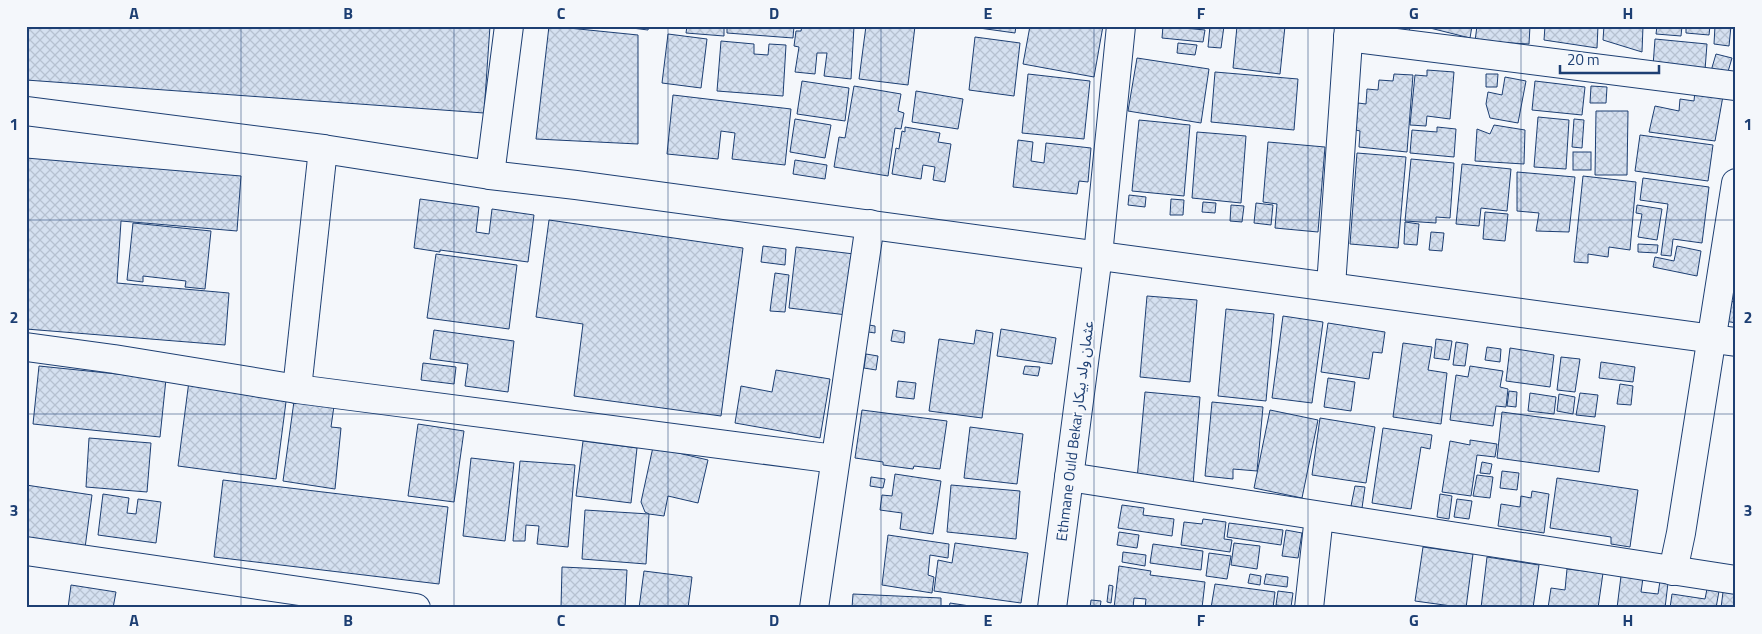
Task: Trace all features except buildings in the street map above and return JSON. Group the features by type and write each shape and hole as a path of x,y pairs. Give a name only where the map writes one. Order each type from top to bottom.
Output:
{"street":[{"path":"490,175 509,26"},
{"name":"Ethmane Ould Bekar عثمان ولد بيكار","path":"1052,608 1098,255 1121,26"},
{"path":"1331,286 1349,32 1736,86"},
{"path":"26,111 324,149 490,175 586,186 1723,339"},
{"path":"297,389 324,149"},
{"path":"1673,571 1723,339 1736,183"},
{"path":"814,608 870,224"},
{"path":"26,347 114,359 297,389 836,459"},
{"path":"1069,477 1736,580"},
{"path":"1309,608 1319,516"},
{"path":"26,551 416,608"}]}
